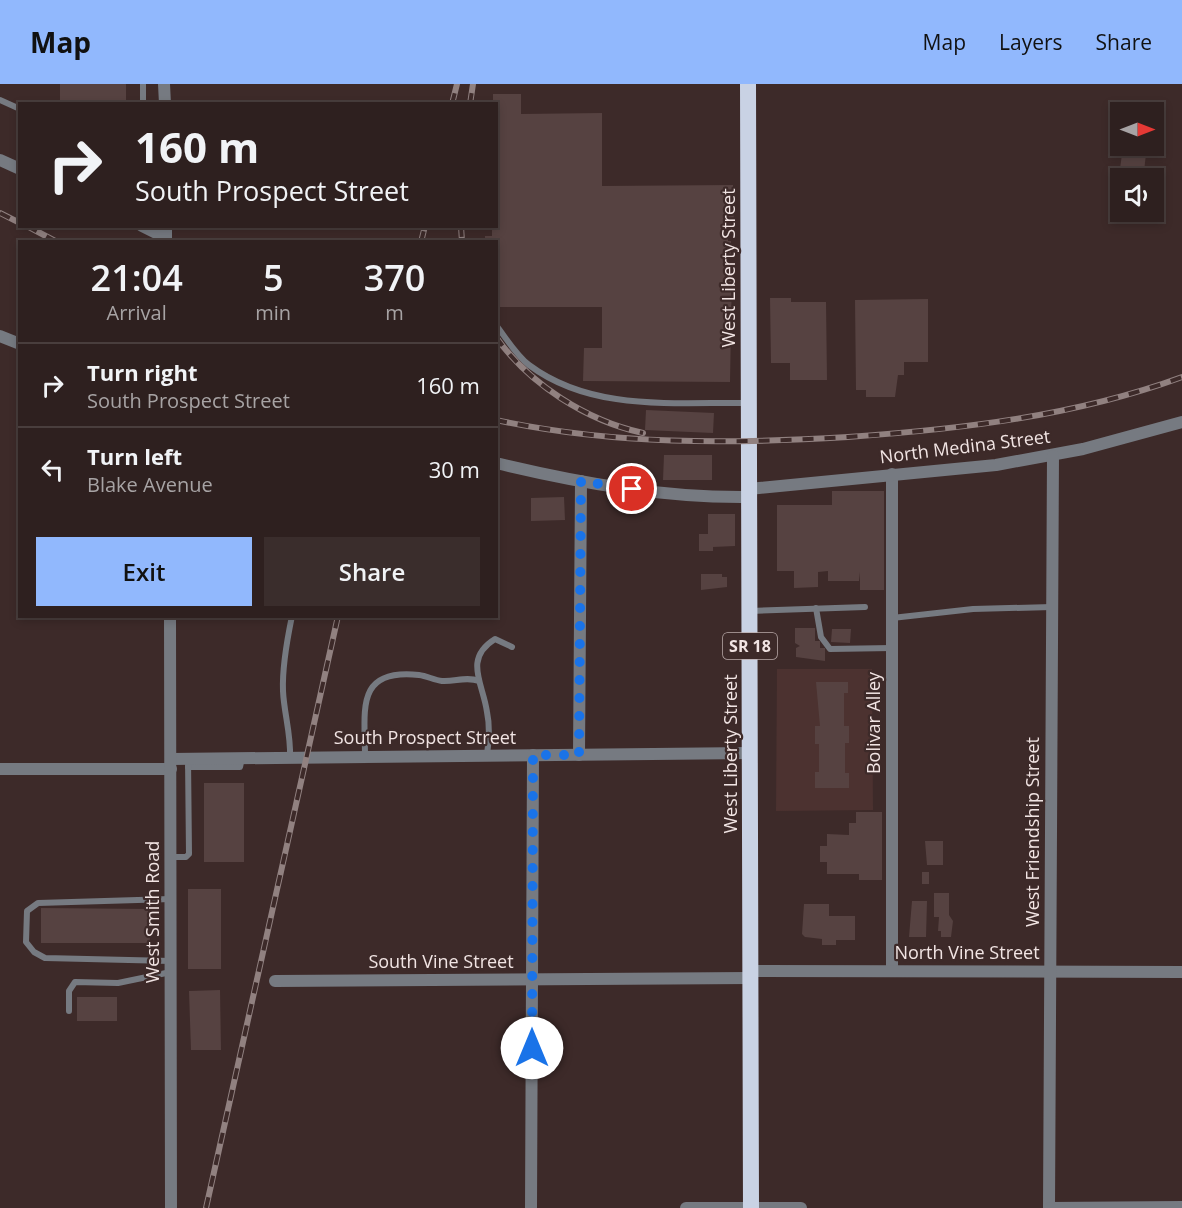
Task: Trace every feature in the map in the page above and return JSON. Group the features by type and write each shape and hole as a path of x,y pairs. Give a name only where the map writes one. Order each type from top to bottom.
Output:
{"highway":[{"name":"West Liberty Street","path":"748,84 751,1208"}],"street":[{"path":"164,84 165,102"},
{"path":"0,160 18,168"},
{"path":"147,228 166,235"},
{"path":"0,336 18,343"},
{"name":"North Medina Street","path":"498,463 581,481 699,497 749,493 892,474 967,468 1053,456 1182,422"},
{"name":"West Friendship Street","path":"1050,1208 1053,456"},
{"name":"Bolivar Alley","path":"892,474 892,971"},
{"path":"579,755 581,481"},
{"name":"West Smith Road","path":"170,618 171,1208"},
{"name":"South Prospect Street","path":"0,769 171,764 242,757 750,753"},
{"path":"531,1208 533,755"},
{"name":"North Vine Street","path":"751,975 892,971 1182,972"},
{"name":"South Vine Street","path":"274,981 532,980 751,975"},
{"path":"1050,1208 1182,1207"},
{"path":"686,1208 801,1208"}],"lane":[{"path":"143,84 143,102"},
{"path":"0,100 18,108"},
{"path":"498,327 527,363 551,379 583,393 607,400 749,403"},
{"path":"749,611 865,607"},
{"path":"892,618 973,609 1052,607"},
{"path":"816,608 821,637 830,649 892,648"},
{"path":"290,757 291,737 283,692 286,644 292,618"},
{"path":"487,755 487,712 479,681 478,658 482,648 495,639 512,647"},
{"path":"365,756 365,698 378,681 395,676 419,675 443,681 472,678 479,681"},
{"path":"171,857 186,857 189,854 188,763"},
{"path":"171,899 55,900 38,903 27,911 26,942 34,952 45,958 171,966"},
{"path":"69,1011 69,991 75,982 118,983 171,966"}],"shaded area":[{"path":"777,669 872,669 873,810 776,811"}],"building":[{"path":"60,84 126,84 126,102 60,102"},
{"path":"493,94 521,94 521,114 602,113 602,186 733,185 734,228 728,228 731,256 728,256 728,271 732,271 730,382 583,381 584,348 602,348 602,307 498,307 498,240 485,240 485,236 492,236 492,228 498,228 498,102 493,102"},
{"path":"1122,156 1146,156 1144,168 1120,168"},
{"path":"770,298 791,298 791,302 826,302 827,380 790,380 790,363 771,363"},
{"path":"928,299 928,362 904,362 904,375 898,375 895,397 866,397 866,390 856,390 855,300"},
{"path":"646,410 714,413 713,433 645,430"},
{"path":"664,455 712,455 712,480 663,480"},
{"path":"832,491 884,491 884,590 860,590 860,572 859,581 828,581 828,571 818,572 818,587 794,588 794,571 777,571 777,505 832,505"},
{"path":"564,497 565,520 531,521 531,498"},
{"path":"708,514 735,514 735,546 713,547 713,551 699,551 699,534 708,534"},
{"path":"701,574 722,574 722,577 727,577 727,587 701,590"},
{"path":"795,628 815,628 815,641 820,641 820,648 825,648 825,661 796,657 796,648 800,646 795,643"},
{"path":"832,629 851,629 850,643 831,642"},
{"path":"816,682 848,682 848,693 844,693 844,726 849,726 849,743 845,743 845,773 849,773 849,788 815,788 815,772 819,772 819,744 815,744 815,726 820,726"},
{"path":"204,783 244,783 244,862 204,862"},
{"path":"856,812 882,812 882,880 859,880 859,874 827,874 827,862 820,862 820,846 827,846 827,834 849,835 849,823 856,823"},
{"path":"925,841 943,841 943,865 927,865"},
{"path":"922,872 929,872 929,884 922,884"},
{"path":"188,889 221,889 221,969 188,969"},
{"path":"934,893 949,893 949,915 953,921 951,937 941,937 941,931 938,931 939,917 934,917"},
{"path":"912,901 927,901 926,937 909,937"},
{"path":"804,904 829,904 829,916 855,916 855,940 836,940 836,945 822,945 822,939 805,937 802,934"},
{"path":"41,908 150,909 150,943 41,943"},
{"path":"220,990 221,1050 191,1050 189,991"},
{"path":"77,997 117,997 117,1021 77,1021"}],"railway":[{"path":"452,102 457,84"},
{"path":"470,102 473,84"},
{"path":"0,213 18,222"},
{"path":"31,228 53,240"},
{"path":"422,240 424,228"},
{"path":"461,228 462,240"},
{"path":"498,340 525,370 561,398 601,420 643,433"},
{"path":"498,420 584,434 628,438 760,441 848,437 933,430 1018,419 1101,402 1182,377"},
{"path":"206,1208 338,618"}],"route":[{"path":"532,1048 533,755 579,755 581,481 632,489"}]}
